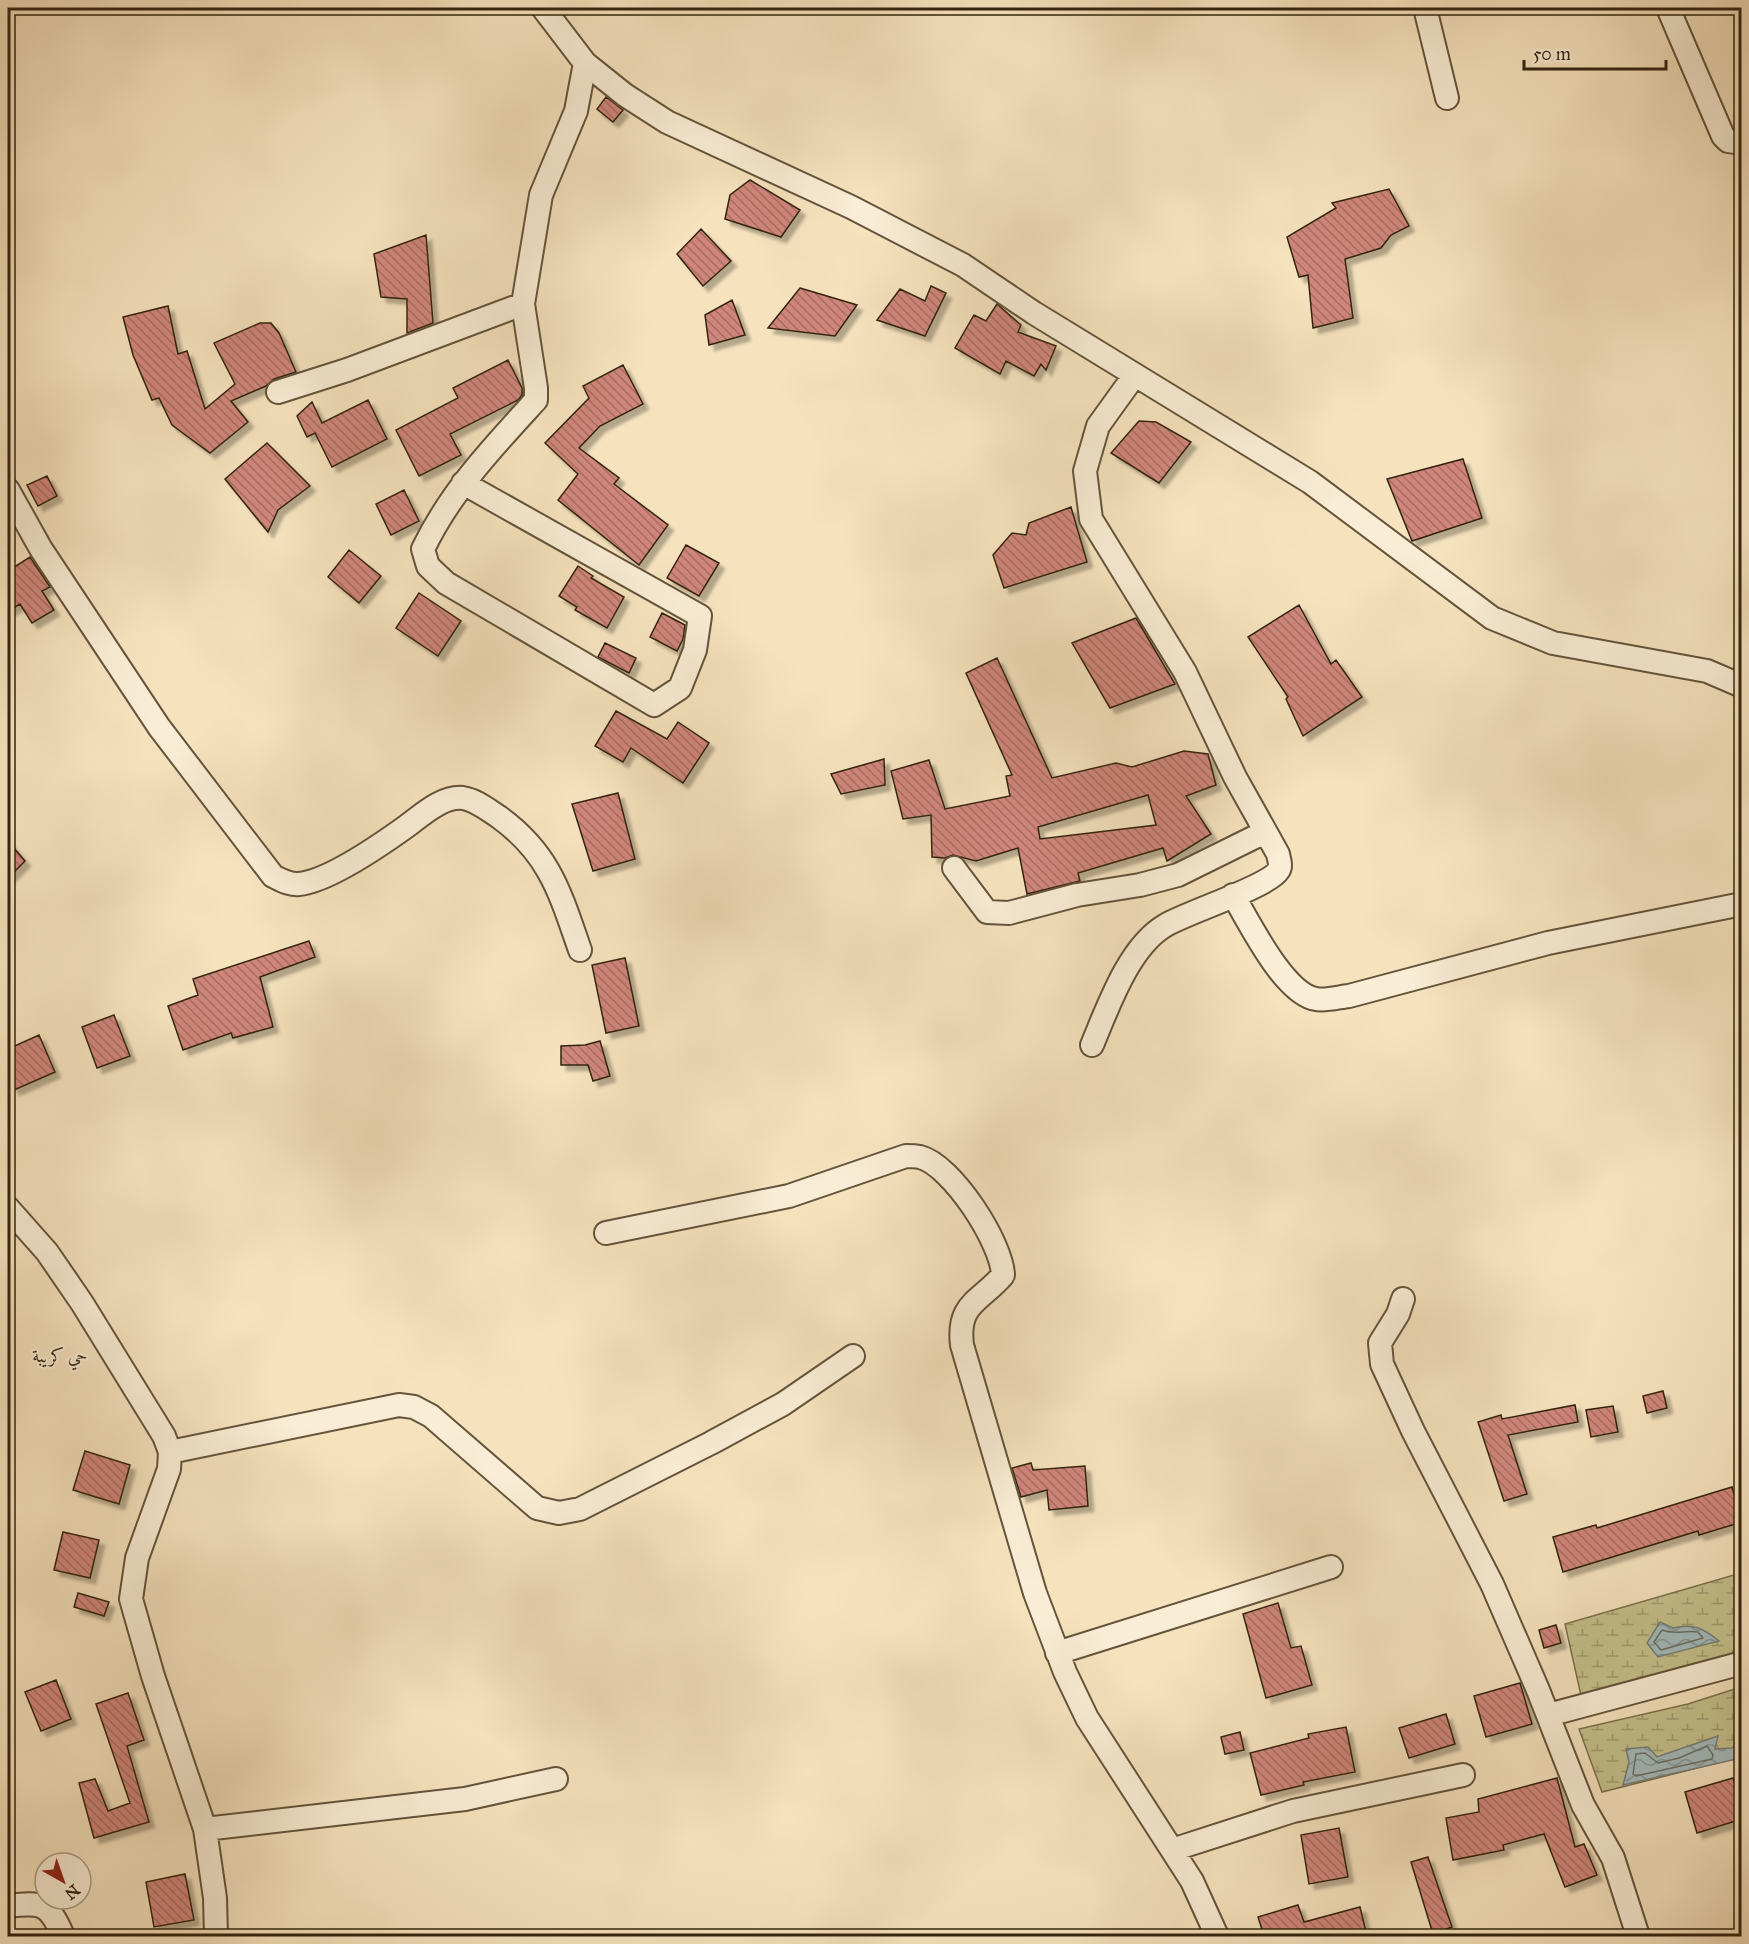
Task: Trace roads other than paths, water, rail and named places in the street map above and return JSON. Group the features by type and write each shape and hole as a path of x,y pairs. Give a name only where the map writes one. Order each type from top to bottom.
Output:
{"street":[{"path":"543,8 585,63 625,95 667,122 851,207 963,265 1134,376 1310,482 1492,618 1553,644 1707,671 1742,686"},
{"path":"1425,8 1446,98"},
{"path":"1668,8 1723,136 1728,141 1742,143"},
{"path":"463,483 700,616 695,650 680,688 654,705 594,672 440,578 428,566 423,549 437,520 463,483 536,400 523,304 541,195 576,111 585,63"},
{"path":"278,392 367,363 523,304"},
{"path":"1092,1045 1114,993 1141,947 1163,926 1263,883 1278,872 1281,865 1278,854 1234,777 1185,672 1091,519 1085,471 1098,426 1134,376"},
{"path":"8,490 41,549 159,727 273,876 285,883 298,884 318,879 379,846 446,800 463,798 483,806 515,829 533,846 556,883 580,950"},
{"path":"954,868 987,912 1009,913 1077,895 1140,885 1178,875 1265,832"},
{"path":"1233,895 1279,970 1299,992 1317,999 1349,996 1548,943 1742,904"},
{"path":"606,1233 789,1196 906,1156 921,1157 958,1188 980,1215 1003,1264 1003,1275 964,1312 960,1327 962,1345 1035,1593 1057,1653 1087,1718 1192,1881 1218,1936"},
{"path":"8,1208 47,1252 82,1303 164,1436 170,1452 165,1486 137,1558 130,1599 153,1676 205,1829 215,1898 216,1936"},
{"path":"1403,1299 1398,1314 1380,1343 1382,1364 1413,1431 1492,1584 1548,1715 1583,1805 1613,1858 1638,1936"},
{"path":"170,1452 399,1405 414,1407 431,1416 537,1508 559,1513 580,1509 711,1443 783,1404 853,1356"},
{"path":"1057,1653 1331,1567"},
{"path":"1548,1715 1742,1663"},
{"path":"1172,1850 1293,1811 1463,1775"},
{"path":"205,1829 465,1800 556,1779"},
{"path":"8,1906 35,1903 48,1909 63,1936"}],"water":[{"path":"1660,1622 1673,1628 1692,1626 1719,1641 1658,1657 1647,1643"},
{"path":"1718,1736 1715,1749 1732,1748 1740,1742 1741,1758 1623,1785 1629,1762 1626,1749 1648,1747 1657,1757"}],"district":[{"name":"حي كريبة","path":"60,1356"}]}
